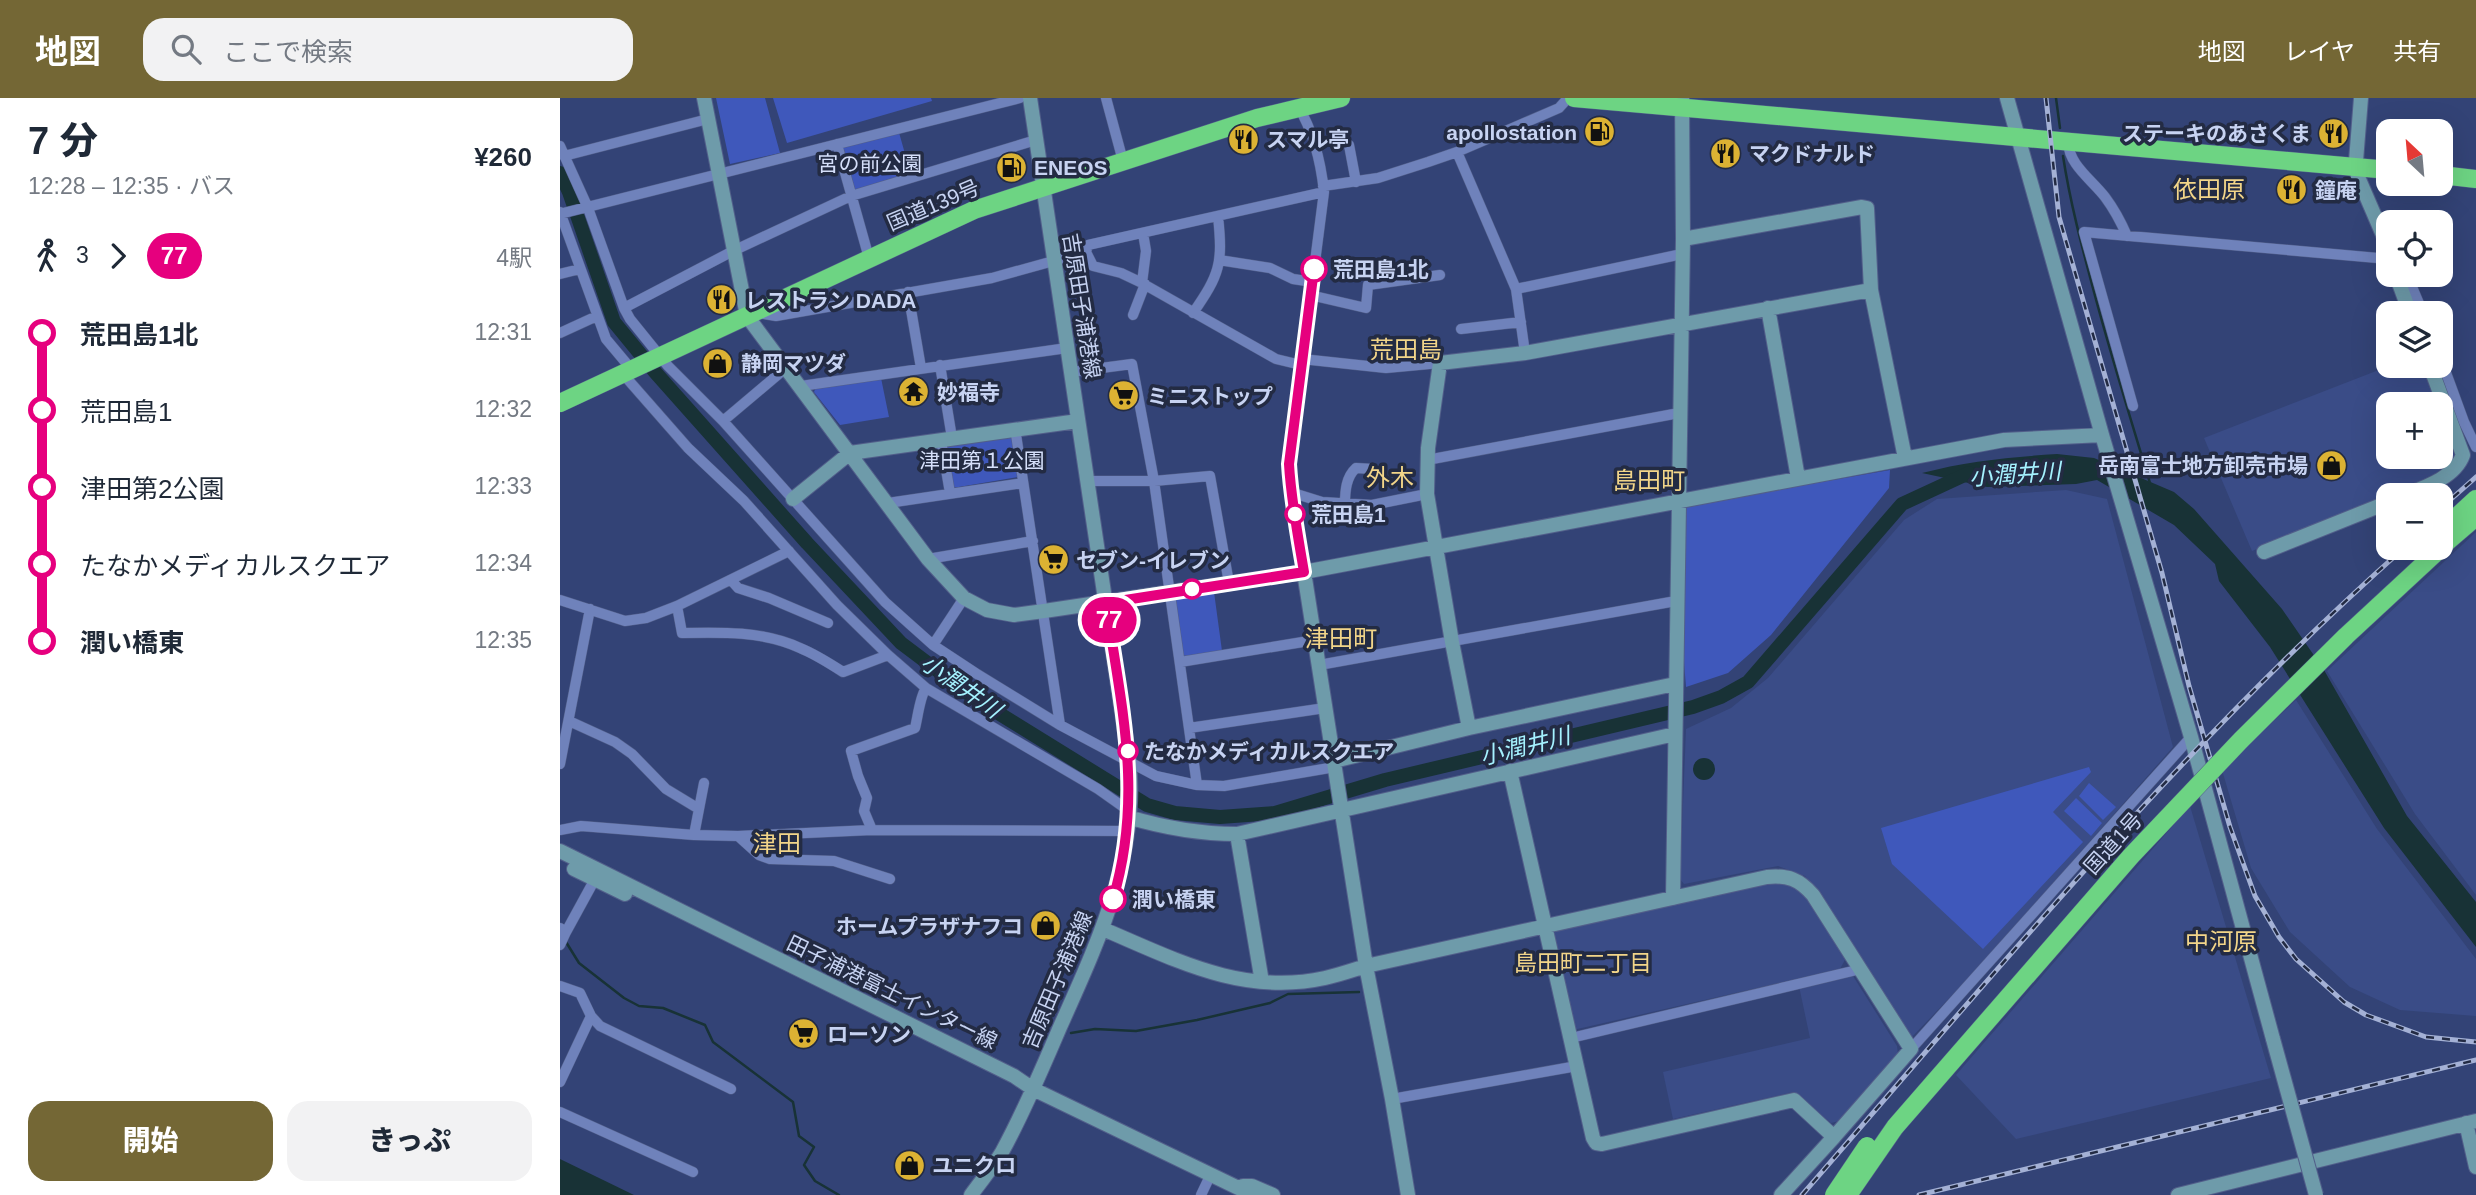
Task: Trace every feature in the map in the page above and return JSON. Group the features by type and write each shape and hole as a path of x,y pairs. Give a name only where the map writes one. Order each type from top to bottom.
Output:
{"highway":[{"name":"国道139号","path":"560,403 974,210 1296,102 1341,98"},
{"path":"1574,98 1683,104 2019,138 2376,169"},
{"path":"2454,177 2476,179"},
{"path":"2453,520 2476,499"},
{"name":"国道1号","path":"2453,537 2476,517"},
{"name":"国道1号","path":"1834,1195 1890,1114 2126,845 2236,727 2410,560"},
{"name":"国道1号","path":"1848,1195 1895,1127 2131,856 2250,730 2428,560"}],"street":[{"path":"704,98 733,251 750,314 928,559 964,598 987,610 1014,615 1171,593 1304,572 2004,440 2102,435"},
{"path":"1020,98 980,103 719,176 560,214 607,339 688,448 744,500 836,605 926,688 1098,789 1128,817"},
{"name":"吉原田子浦港線","path":"971,1195 1001,1154 1033,1089 1103,929 1121,872 1128,817 1129,764 1030,98"},
{"path":"1105,98 1123,161"},
{"path":"1568,98 1559,108 1457,152 1378,178 1088,245 1086,252 1093,266 1121,273 1144,284 1276,359 1386,368 1525,353 1871,290"},
{"path":"2007,98 2191,737 2316,1195"},
{"path":"2361,98 2357,167 2361,187 2376,220"},
{"path":"1296,102 1306,120 1317,154 1323,189 1289,464 1290,492 1294,503 1366,966 1408,1195"},
{"path":"1673,898 1683,104"},
{"path":"708,119 562,151 588,208 630,319 668,366 723,421 885,602 933,645 1060,725 1156,776 1197,785 1224,786 1334,764 1469,728 1675,687"},
{"path":"624,308 733,251 851,196 1036,140"},
{"path":"2067,142 2070,156 2118,214 2127,236"},
{"path":"837,144 869,257"},
{"path":"1349,145 1356,182"},
{"path":"1457,152 1516,289 1525,353"},
{"path":"1516,289 1682,246 1867,208 1871,290 1905,458"},
{"path":"1193,313 1214,282 1219,260 1218,216"},
{"path":"2133,406 2084,232 2376,258"},
{"path":"1133,315 1144,284 1146,251 1143,233"},
{"path":"750,314 776,316 992,278 1086,252"},
{"path":"1219,260 1270,268 1293,279 1312,282"},
{"path":"560,274 580,269"},
{"path":"1310,295 1366,308 1368,285 1440,275"},
{"path":"908,292 921,368"},
{"path":"1768,309 1798,478"},
{"path":"560,333 597,316"},
{"path":"1461,329 1521,322"},
{"path":"801,386 1068,348"},
{"path":"1072,373 1132,363 1154,481 1197,785"},
{"path":"1440,363 1427,460 1427,494 1469,728"},
{"path":"940,365 950,494"},
{"path":"723,421 787,368"},
{"path":"2434,378 2463,455 2461,462 2435,483"},
{"path":"2448,378 2476,447"},
{"path":"1427,460 1679,413"},
{"path":"793,499 850,453 1078,421"},
{"path":"1015,428 1060,725"},
{"path":"1345,504 1348,479 1352,472 1356,468 1373,469"},
{"path":"1087,481 1154,481 1210,476 1229,583"},
{"path":"888,503 1023,483"},
{"path":"1290,492 1322,502 1372,505 1427,494"},
{"path":"2264,552 2376,507"},
{"path":"928,559 1033,541"},
{"path":"560,600 625,621 646,618 677,606 789,551"},
{"path":"731,580 738,588 828,623"},
{"path":"933,645 964,598"},
{"path":"1319,665 1676,601"},
{"path":"677,606 682,633 744,634 776,640 798,646 843,671 888,655"},
{"path":"560,764 590,609"},
{"path":"1180,662 1315,640"},
{"path":"872,830 864,811 867,797 851,751 915,728 921,709 922,692 926,688"},
{"path":"1189,728 1325,708"},
{"path":"569,721 615,742 632,754 666,789 699,809"},
{"path":"560,830 581,825 738,836 1128,817 1163,828 1206,834 1237,834 1675,730"},
{"path":"1781,1195 2191,737"},
{"path":"1510,771 1596,1143 1602,1144 1794,1100 1834,1137"},
{"path":"694,835 704,783"},
{"path":"1237,834 1262,982"},
{"path":"738,836 759,855 770,859 834,861 890,879"},
{"name":"田子浦港富士インター線","path":"560,851 1014,1076 1033,1089"},
{"name":"田子浦港富士インター線","path":"560,861 946,1052 1011,1082 1033,1089"},
{"path":"1103,929 1202,971 1262,982 1297,982 1325,978 1366,966 1783,875 1795,878 1813,895 1911,1049"},
{"path":"560,945 563,930 595,879"},
{"path":"1571,1038 1861,969"},
{"path":"560,986 580,993 591,1016 600,1026 731,1089"},
{"path":"560,1082 591,1016"},
{"path":"1392,1099 1577,1066"},
{"path":"1033,1089 1225,1184 1253,1195"},
{"path":"560,1112 693,1172"},
{"path":"2178,1195 2471,1122 2476,1167"},
{"path":"1201,1195 1225,1184 1252,1186 1273,1195"}],"shaded area":[{"name":"岳南富士地方卸売市場","path":"2376,371 2376,378 2429,378 2434,392 2376,392 2376,469 2441,469 2422,483 2376,483 2376,502 2252,551 2204,438"},
{"name":"岳南富士地方卸売市場","path":"2453,443 2456,451 2453,459"},
{"path":"2066,490 2107,499 2173,747 1985,961 1910,1039 1805,876 1778,866 1684,884 1680,879 1686,729 1731,708 1768,678 1904,520 1937,499"},
{"path":"2476,532 2476,895 2415,814 2327,671 2446,560 2453,560 2453,553"},
{"path":"2296,700 2377,829 2476,959 2476,1016 2400,1010 2350,987 2290,932 2251,868 2222,770"},
{"path":"2190,806 2271,1078 2016,1139 1956,1075"},
{"path":"1780,880 1791,882 1805,894 1846,958 1840,969 1573,1030 1551,933"},
{"path":"1853,976 1897,1046 1898,1055 1839,1121 1831,1123 1793,1092 1673,1119 1663,1072 1810,1038 1799,986"}],"green space":[{"path":"716,98 765,98 780,153 730,164"},
{"path":"773,98 931,98 932,101 787,143"},
{"name":"宮の前公園","path":"898,129 911,175 852,194 840,146"},
{"path":"881,378 889,417 840,425 814,392 816,387"},
{"name":"津田第１公園","path":"1011,433 1018,477 953,488 946,443"},
{"path":"1890,470 1889,488 1771,635 1728,673 1686,687 1679,600 1683,506"},
{"path":"1214,592 1222,651 1182,657 1173,599"},
{"path":"2089,767 2091,772 2053,812 2083,842 1983,949 1892,864 1881,828"},
{"path":"2089,783 2116,807 2103,820 2079,796"},
{"path":"2076,798 2102,823 2091,836 2064,811"}],"water":[{"path":"2057,454 2094,458 2174,492 2194,509 2282,609 2324,670 2407,816 2476,902 2476,947 2384,828 2270,647 2219,581 2215,564 2174,525 2097,480 2076,484 1987,487 1922,473 1989,460"},
{"path":"1704,758 1712,761 1715,769 1712,777 1704,780 1696,777 1693,769 1696,761"},
{"path":"560,1159 634,1195 560,1195"}],"waterway":[{"path":"2056,98 2060,128"},
{"path":"2063,156 2090,275 2150,483"},
{"name":"小潤井川","path":"560,173 614,322 807,543 901,643 974,698 1147,805 1175,813 1220,817 1275,813 1385,780 1693,707 1721,697 1748,682 1902,504 1969,473"},
{"path":"566,942 579,963 624,998 639,1006 663,1008 705,1025 713,1042 793,1102 799,1136 814,1147 804,1165 815,1181 839,1195"},
{"path":"1071,1033 1095,1029 1136,1031 1270,1003 1288,994 1359,992"}],"railway":[{"path":"2046,98 2059,217 2162,573 2189,686 2230,827 2255,896 2279,937 2296,959 2344,1002 2366,1015 2426,1037 2476,1042"},
{"path":"2453,497 2476,477"},
{"path":"1802,1195 2019,944 2168,780 2323,622 2391,560"},
{"path":"1919,1195 2476,1060"}],"bus line":[{"name":"77","path":"1113,899 1121,872 1127,831 1129,768 1106,603 1304,572 1290,492 1289,464 1314,269"}],"place":[{"name":"apollostation","path":"1600,132"},
{"name":"ステーキのあさくま","path":"2334,133"},
{"name":"スマル亭","path":"1243,139"},
{"name":"マクドナルド","path":"1726,153"},
{"name":"ENEOS","path":"1011,167"},
{"name":"鐘庵","path":"2292,190"},
{"name":"荒田島1北","path":"1314,269"},
{"name":"レストラン DADA","path":"722,300"},
{"name":"静岡マツダ","path":"718,363"},
{"name":"妙福寺","path":"914,392"},
{"name":"ミニストップ","path":"1124,396"},
{"name":"岳南富士地方卸売市場","path":"2331,465"},
{"name":"荒田島1","path":"1295,514"},
{"name":"セブン-イレブン","path":"1053,560"},
{"name":"たなかメディカルスクエア","path":"1128,751"},
{"name":"潤い橋東","path":"1113,899"},
{"name":"ホームプラザナフコ","path":"1046,926"},
{"name":"ローソン","path":"804,1034"},
{"name":"ユニクロ","path":"909,1165"}],"district":[{"name":"依田原","path":"2209,189"},
{"name":"荒田島","path":"1406,349"},
{"name":"外木","path":"1390,477"},
{"name":"島田町","path":"1649,480"},
{"name":"津田町","path":"1341,638"},
{"name":"津田","path":"777,843"},
{"name":"中河原","path":"2221,941"},
{"name":"島田町二丁目","path":"1583,963"}]}
